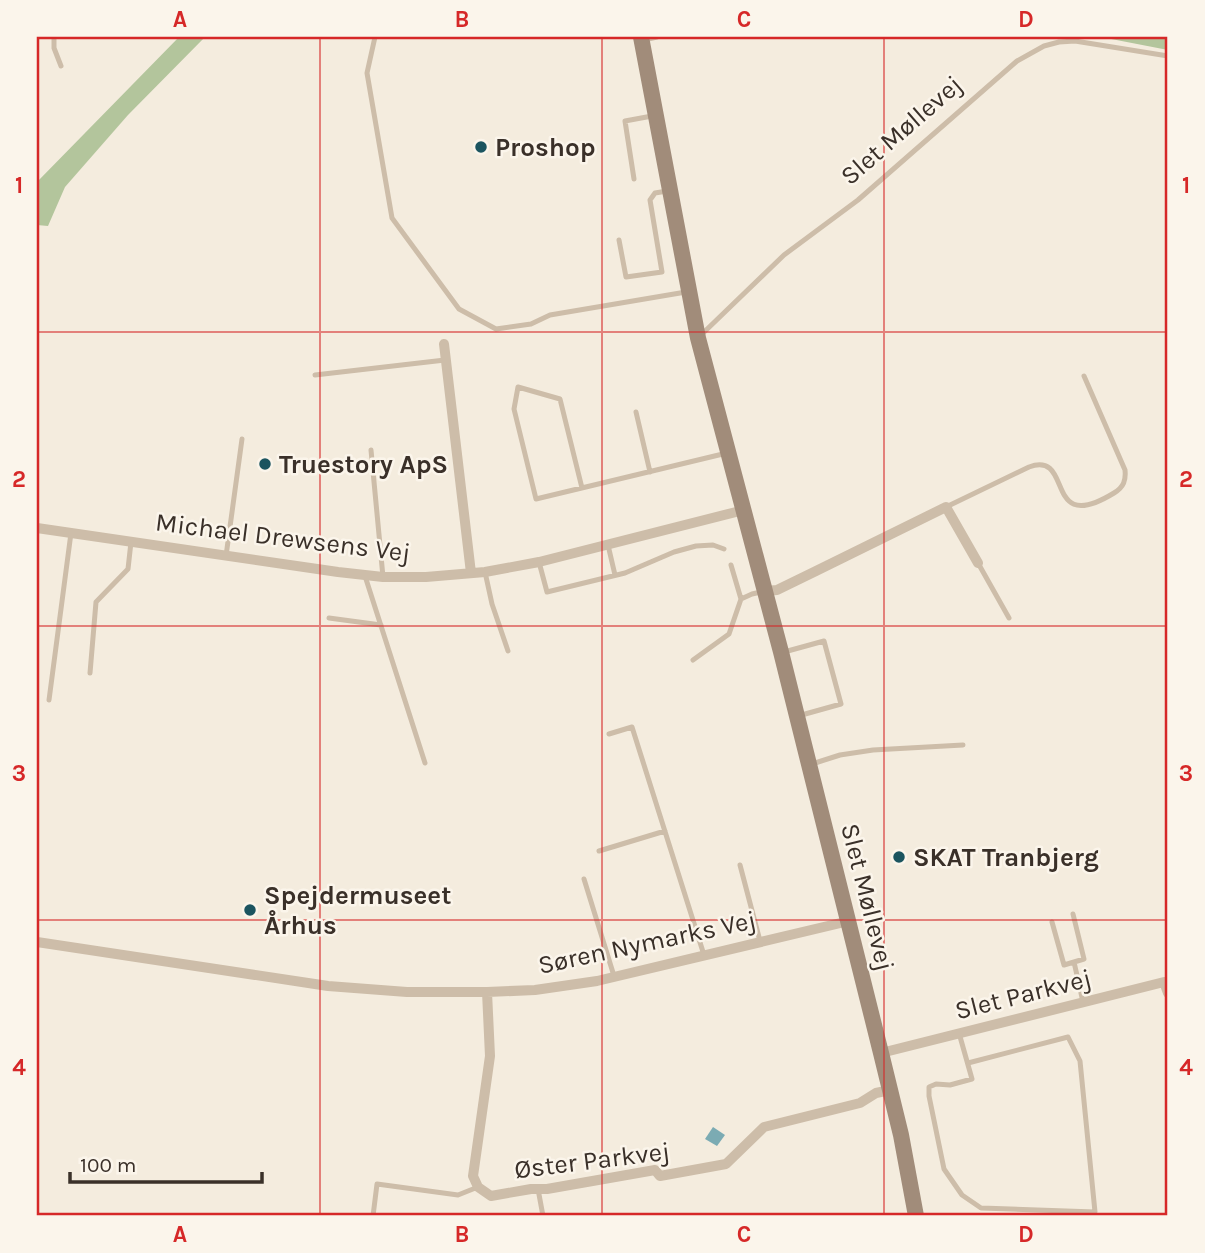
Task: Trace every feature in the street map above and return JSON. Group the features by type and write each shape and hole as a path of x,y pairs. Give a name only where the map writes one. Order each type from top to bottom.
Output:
{"street":[{"name":"Slet Møllevej","path":"646,38 655,115 698,338 849,921 901,1135 916,1216"},
{"path":"444,344 471,573"},
{"path":"765,591 777,590 946,507 978,563"},
{"name":"Michael Drewsens Vej","path":"37,528 365,575 426,577 485,572 539,562 744,510"},
{"name":"Søren Nymarks Vej","path":"37,942 328,986 407,992 487,992 535,990 597,981 849,921"},
{"name":"Slet Parkvej","path":"881,1053 1164,982 1168,993"},
{"name":"Øster Parkvej","path":"487,992 490,1056 473,1176 478,1187 491,1196 655,1170 660,1176 726,1164 764,1127 860,1103 876,1093 890,1090"}],"lane":[{"path":"54,37 54,48 61,66"},
{"path":"375,37 367,73 393,218 459,309 496,329 531,324 550,314 689,292"},
{"name":"Slet Møllevej","path":"698,338 784,255 858,200 1030,52 1059,42 1075,41 1168,56"},
{"path":"634,179 625,121 655,115"},
{"path":"619,240 626,277 662,271 650,200 655,194 670,191"},
{"path":"315,375 445,360"},
{"path":"946,507 1039,464 1050,468 1068,500 1078,506 1084,507 1101,500 1121,488 1126,477 1125,470 1084,376"},
{"path":"582,488 560,399 518,387 514,409 536,499 729,453"},
{"path":"636,412 650,472"},
{"path":"226,556 242,439"},
{"path":"371,450 383,577"},
{"path":"49,700 71,533"},
{"name":"Michael Drewsens Vej","path":"90,673 96,602 128,569 131,542"},
{"path":"608,545 615,575"},
{"path":"539,562 547,592 625,573 696,545 713,545 724,550"},
{"path":"978,563 1009,618"},
{"path":"693,660 729,634 741,599 731,565"},
{"path":"485,572 492,604 508,651"},
{"path":"365,575 425,762"},
{"path":"741,599 765,591"},
{"path":"329,618 381,625"},
{"path":"781,652 824,641 841,704 797,716"},
{"path":"610,734 632,727 704,955"},
{"path":"809,765 840,755 873,750 963,745"},
{"path":"599,851 664,831"},
{"path":"740,865 760,942"},
{"path":"584,879 615,977"},
{"path":"1052,922 1064,965 1084,959 1073,914"},
{"path":"1074,962 1083,1002"},
{"path":"959,1033 972,1079 950,1085 936,1084 929,1087 929,1096 944,1169 962,1195 981,1208 1095,1212 1080,1061 1068,1037 968,1063"},
{"path":"373,1216 377,1184 458,1195 478,1187"},
{"path":"538,1189 543,1216"}],"green space":[{"path":"179,37 205,37 128,115 65,187 48,226 37,225 37,182"},
{"path":"1101,37 1168,37 1168,50"}],"water":[{"path":"713,1127 725,1135 717,1146 705,1139"}],"place":[{"name":"Proshop","path":"481,147"},
{"name":"Truestory ApS","path":"265,464"},
{"name":"SKAT Tranbjerg","path":"899,857"},
{"name":"Spejdermuseet Århus","path":"250,910"}]}
